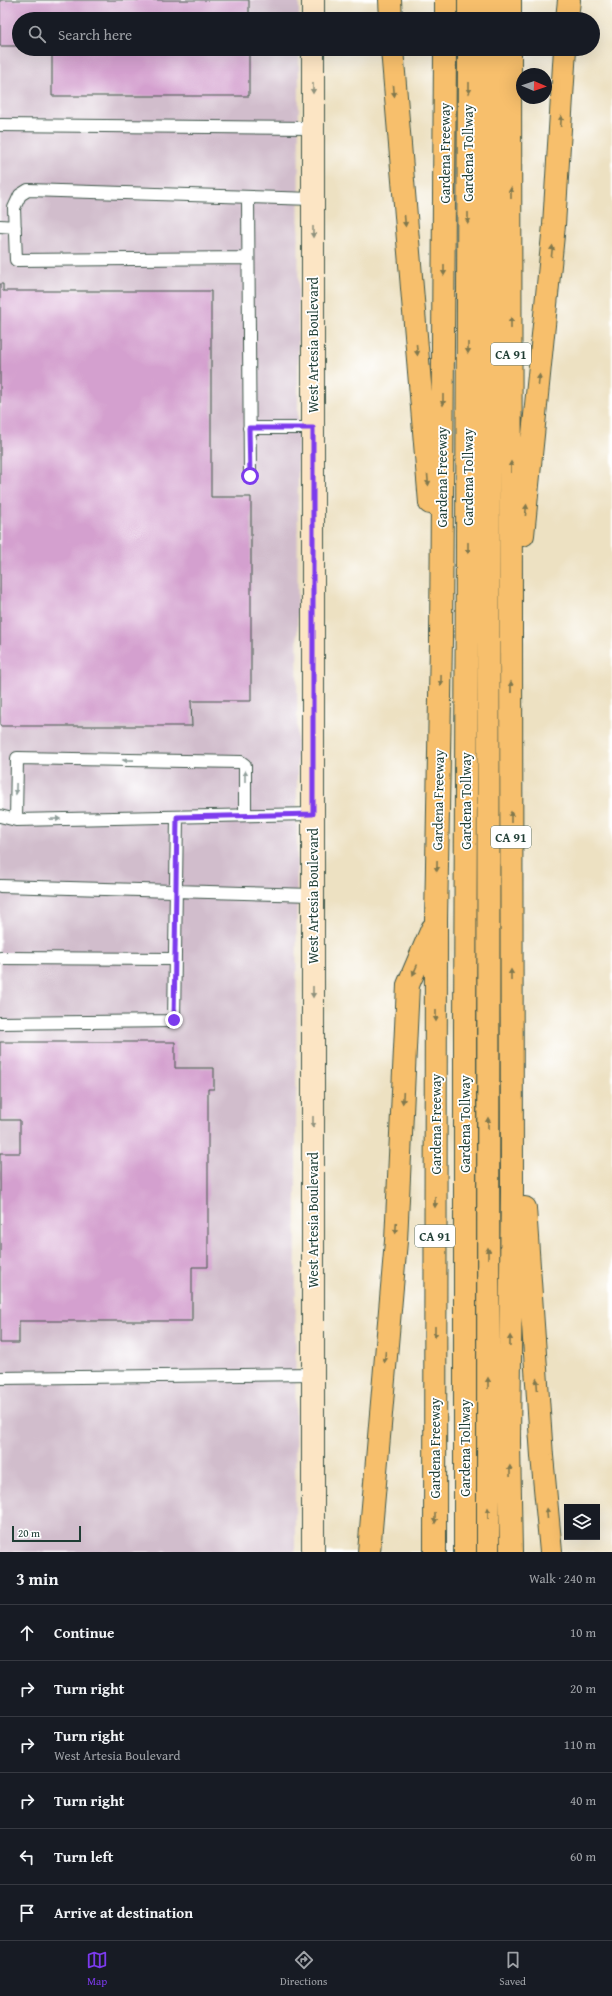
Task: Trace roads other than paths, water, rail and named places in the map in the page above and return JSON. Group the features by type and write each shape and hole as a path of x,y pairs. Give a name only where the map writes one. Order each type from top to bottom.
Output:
{"highway":[{"path":"390,0 391,12"},
{"path":"446,0 446,12"},
{"path":"469,0 469,12"},
{"path":"489,0 489,12"},
{"path":"510,0 510,12"},
{"path":"568,12 569,0"},
{"path":"393,56 441,641"},
{"name":"Gardena Freeway","path":"435,1552 436,921 441,641 445,56"},
{"name":"Gardena Tollway","path":"465,1552 465,1022 469,56"},
{"name":"Gardena Tollway","path":"488,1552 489,56"},
{"name":"CA 91","path":"510,56 512,1191 509,1442 511,1552"},
{"path":"511,660 554,225 565,56"},
{"path":"369,1552 396,1241 408,985 436,921"},
{"path":"511,1014 542,1448 551,1552"}],"main road":[{"path":"313,0 313,12"},
{"name":"West Artesia Boulevard","path":"313,56 313,1552"}],"lane":[{"path":"0,125 313,128"},
{"path":"248,258 16,260 14,208 20,195 28,190 313,199"},
{"path":"248,197 250,476"},
{"path":"0,226 15,227"},
{"path":"249,428 313,428"},
{"path":"16,820 17,758 241,762 245,765 245,816"},
{"path":"0,816 16,820 313,814"},
{"path":"0,1023 174,1020 177,817"},
{"path":"0,886 313,895"},
{"path":"0,958 175,959"},
{"path":"0,1378 313,1374"}]}
